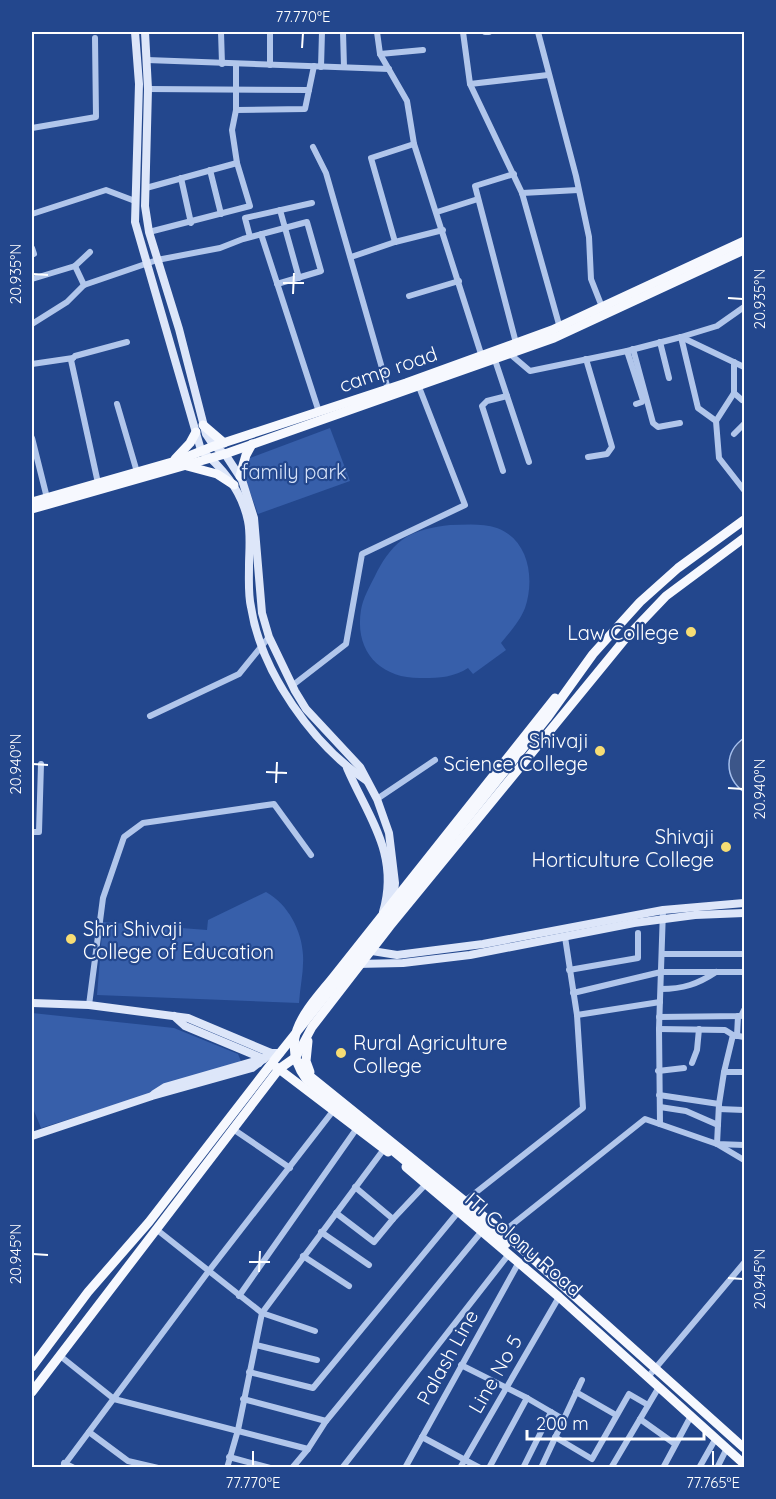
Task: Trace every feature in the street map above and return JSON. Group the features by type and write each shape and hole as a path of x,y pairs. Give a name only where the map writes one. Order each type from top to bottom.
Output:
{"main road":[{"name":"camp road","path":"32,502 174,461 201,450 483,359 495,360 638,295 744,242"},
{"name":"camp road","path":"32,509 187,466 419,387 516,343 561,331 602,308 744,250"},
{"path":"203,424 224,443"},
{"path":"174,461 190,443 196,432"},
{"path":"240,476 252,444"},
{"path":"187,466 217,474 234,485"},
{"path":"514,1258 513,1251 506,1244 312,1085 295,1060 293,1044 295,1034 304,1016 547,718 592,654 640,602 694,554 744,520"},
{"path":"32,1392 156,1229 272,1060 390,926 606,661 644,618 674,591 744,538"},
{"path":"367,950 388,912 555,698 567,690"},
{"path":"296,1058 312,1027 356,964"},
{"path":"311,1077 306,1061 306,1047 312,1027"},
{"path":"272,1060 296,1058"},
{"path":"272,1060 296,1058"},
{"path":"296,1058 311,1077 503,1232 744,1448"},
{"path":"32,1367 88,1292 223,1134 233,1129 272,1060"},
{"name":"ITI Colony Road","path":"272,1060 333,1111 384,1149 514,1258 744,1464"}],"street":[{"path":"135,32 139,84 139,137 135,201 137,230 201,450 229,477 243,503 249,521 250,603 262,647 294,709 306,725 347,768 367,782"},
{"path":"145,32 148,89 144,206 149,232 179,330 206,434 214,446 225,454 240,476 254,518 260,604 270,638 306,709 357,764 377,799 389,833 395,883 388,912"},
{"path":"221,32 222,64"},
{"path":"270,32 270,65"},
{"path":"321,66 322,32"},
{"path":"343,32 344,67"},
{"path":"377,32 380,54 408,104 414,144 483,359"},
{"path":"463,32 470,84 522,194 561,331"},
{"path":"538,32 589,237 591,279 602,308"},
{"path":"32,128 96,117 95,38"},
{"path":"380,54 423,50"},
{"path":"147,60 389,69"},
{"path":"149,232 250,206 237,163 232,127 236,110 236,64"},
{"path":"236,110 305,109 314,66"},
{"path":"470,84 548,75"},
{"path":"148,89 309,90"},
{"path":"395,242 371,158 414,144"},
{"path":"313,147 326,173 388,389"},
{"path":"146,188 237,163"},
{"path":"210,170 221,214"},
{"path":"514,174 475,186 516,343"},
{"path":"181,178 191,223"},
{"path":"32,214 106,190 135,201"},
{"path":"522,194 578,190"},
{"path":"437,212 478,199"},
{"path":"250,237 244,218 312,203"},
{"path":"280,210 299,278"},
{"path":"32,324 67,302 84,285 146,263 220,249 250,237 307,222 321,271 277,284"},
{"path":"351,257 395,242 443,230"},
{"path":"261,234 319,412"},
{"path":"32,279 75,266 90,252"},
{"path":"75,266 84,285"},
{"path":"409,296 459,281"},
{"path":"510,354 530,370 586,359 630,350 717,326 744,307"},
{"path":"681,337 744,366"},
{"path":"681,337 698,408 716,421"},
{"path":"32,364 73,358 127,342"},
{"path":"660,342 669,378"},
{"path":"630,350 643,400 636,404"},
{"path":"630,350 653,423 658,427 680,423"},
{"path":"73,358 71,362 98,483"},
{"path":"586,359 612,447 607,454 588,457"},
{"path":"495,360 529,462"},
{"path":"734,362 734,393 716,421 719,458 744,490"},
{"path":"293,685 346,644 362,554 465,505 419,387"},
{"path":"734,393 742,400"},
{"path":"503,471 482,406 487,401 507,396"},
{"path":"117,404 137,472"},
{"path":"734,434 744,424"},
{"path":"32,438 47,498"},
{"path":"150,716 239,675 270,638"},
{"path":"377,799 435,760"},
{"path":"32,832 39,832 41,764"},
{"path":"347,768 377,828 385,851 390,926"},
{"path":"89,1005 103,898 124,837 143,823 273,804 311,855"},
{"path":"356,964 470,955 527,940 744,903"},
{"path":"367,950 390,955 402,954 565,937 663,915 744,913"},
{"path":"660,1124 658,1029 663,915"},
{"path":"568,970 638,958 638,933"},
{"path":"465,1201 583,1108 577,1015 568,970 565,937"},
{"path":"662,954 744,954"},
{"path":"573,993 661,972 744,972"},
{"path":"661,989 679,989 701,982 716,972"},
{"path":"577,1015 660,1002"},
{"path":"32,1003 89,1005 188,1017 272,1060"},
{"path":"659,1017 741,1016 744,1010"},
{"path":"717,1144 724,1072 738,1036 738,1016"},
{"path":"658,1029 725,1030 738,1036"},
{"path":"692,1063 697,1050 699,1029"},
{"path":"32,1136 152,1096 252,1068 272,1060"},
{"path":"658,1071 684,1068"},
{"path":"724,1072 744,1072"},
{"path":"659,1095 744,1110"},
{"path":"660,1107 686,1111 718,1125"},
{"path":"74,1467 63,1465 333,1111"},
{"path":"503,1232 645,1119 717,1144 744,1160"},
{"path":"239,1296 357,1128"},
{"path":"233,1129 290,1168"},
{"path":"717,1144 744,1145"},
{"path":"227,1467 238,1430 262,1313 384,1149"},
{"path":"336,1213 374,1242 426,1184"},
{"path":"355,1188 393,1219"},
{"path":"249,1372 313,1388 459,1211"},
{"path":"156,1229 262,1313 315,1330"},
{"path":"292,1467 308,1449 326,1421 482,1231"},
{"path":"321,1232 369,1265"},
{"path":"303,1256 350,1286"},
{"path":"344,1467 514,1258"},
{"name":"Palash Line","path":"405,1467 461,1365 514,1258"},
{"path":"648,1377 744,1263"},
{"name":"Line No 5","path":"460,1467 559,1297"},
{"path":"256,1345 317,1360"},
{"path":"58,1355 114,1399 308,1449"},
{"path":"461,1365 563,1419"},
{"path":"541,1467 582,1380"},
{"path":"611,1467 659,1387"},
{"path":"576,1392 616,1415"},
{"path":"555,1437 592,1459 628,1394 648,1404"},
{"path":"489,1467 527,1398"},
{"path":"243,1399 326,1421"},
{"path":"523,1467 552,1412"},
{"path":"663,1467 691,1416"},
{"path":"640,1419 675,1444"},
{"path":"88,1432 128,1461 158,1467"},
{"path":"422,1437 480,1467"},
{"path":"699,1467 716,1438"},
{"path":"717,1467 727,1448"},
{"path":"230,1457 270,1467"}],"green space":[{"name":"family park","path":"330,428 350,481 258,514 239,462"},
{"path":"450,525 491,526 508,534 516,541 523,551 529,573 525,608 518,622 501,643 506,650 473,674 468,668 452,675 435,678 395,674 374,661 367,651 360,625 363,601 380,566 398,544 419,531"},
{"path":"266,892 287,911 300,937 303,961 299,1003 97,995 103,922 207,930 208,920"},
{"path":"32,1013 174,1028 238,1054 241,1061 239,1066 41,1128 32,1106"}],"shaded area":[{"path":"744,738 744,792 733,779 729,765 733,750"}],"place":[{"name":"Law College","path":"691,632"},
{"name":"Shivaji Science College","path":"600,751"},
{"name":"Shivaji Horticulture College","path":"726,847"},
{"name":"Shri Shivaji College of Education","path":"71,939"},
{"name":"Rural Agriculture College","path":"341,1053"}]}
